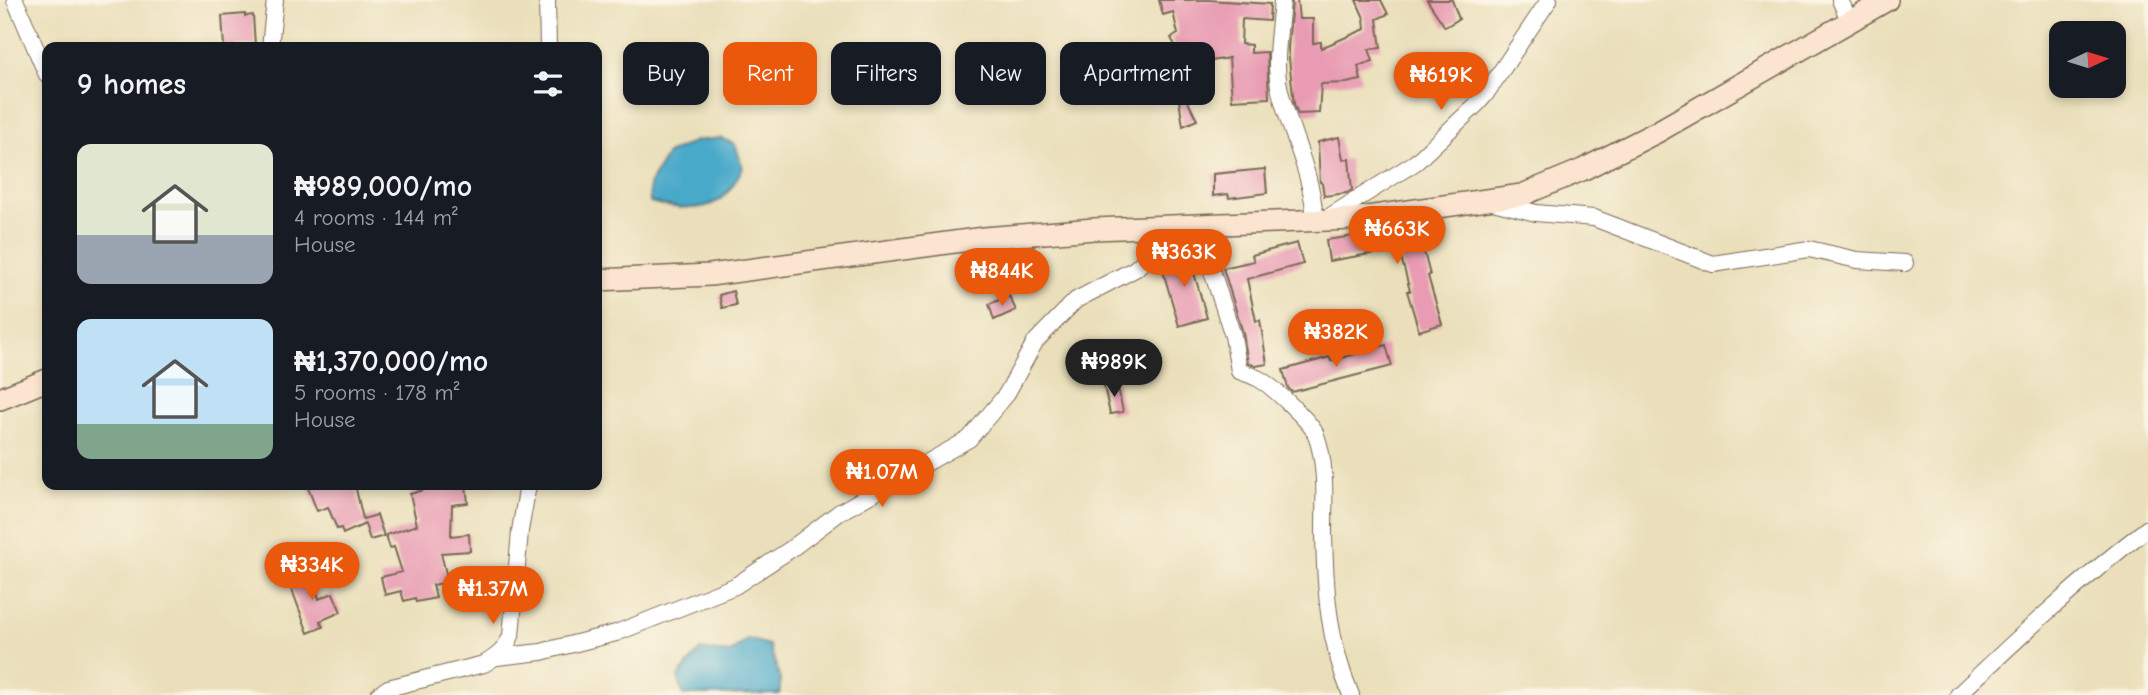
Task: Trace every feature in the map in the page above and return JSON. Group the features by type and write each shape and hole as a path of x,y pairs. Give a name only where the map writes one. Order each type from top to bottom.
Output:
{"street":[{"path":"15,0 42,63"},
{"path":"271,42 275,0"},
{"path":"547,0 548,42"},
{"path":"1282,0 1278,55 1280,90 1319,220"},
{"path":"1319,220 1416,162 1477,104 1549,0"},
{"path":"1840,0 1850,22"},
{"path":"602,280 710,275 984,238 1094,229 1353,219 1522,195 1582,170 1657,132 1887,0"},
{"path":"1488,201 1536,213 1594,218 1713,264 1809,249 1857,260 1905,263"},
{"path":"497,657 541,652 616,633 735,586 840,512 968,439 1006,395 1035,341 1076,300 1135,269 1190,225"},
{"path":"1190,225 1233,336 1239,371 1261,380 1309,422 1316,433 1324,472 1325,579 1333,642 1338,665 1351,695"},
{"path":"0,399 42,382"},
{"path":"378,695 388,688 484,664 506,648 510,636 520,531 527,490"},
{"path":"1958,695 2006,649 2148,528"}],"water":[{"path":"720,138 735,144 743,168 724,196 708,205 688,208 650,202 649,185 667,154 695,141"},
{"path":"748,639 769,645 780,678 780,694 683,695 678,677 700,650 730,653"}],"building":[{"path":"1159,0 1270,4 1269,21 1242,19 1241,44 1251,45 1251,53 1267,52 1269,98 1232,100 1229,58 1215,60 1215,42 1173,42 1171,38 1178,34 1173,12 1163,15"},
{"path":"1292,0 1297,0 1299,19 1313,19 1313,43 1321,42 1321,48 1365,29 1364,18 1356,0 1381,0 1388,14 1377,19 1381,48 1369,49 1373,61 1358,66 1361,80 1321,84 1319,113 1298,114 1294,104 1288,49"},
{"path":"1427,0 1452,0 1459,19 1445,27"},
{"path":"253,15 255,42 224,42 222,16"},
{"path":"1180,105 1190,105 1197,120 1183,126"},
{"path":"1339,137 1343,159 1349,159 1352,190 1324,196 1320,182 1318,142"},
{"path":"1265,169 1267,193 1229,198 1228,194 1213,196 1213,174"},
{"path":"1417,225 1442,324 1419,331 1407,291 1410,291 1399,249 1329,261 1326,240 1381,232 1381,235"},
{"path":"1297,243 1303,264 1247,279 1256,321 1260,320 1267,364 1256,366 1248,363 1243,333 1223,268 1254,261 1252,255"},
{"path":"1188,252 1207,318 1179,326 1160,261"},
{"path":"733,291 736,305 722,308 719,295"},
{"path":"1009,296 1016,310 994,320 989,304"},
{"path":"1386,345 1392,366 1292,392 1288,388 1283,370 1330,357 1331,361"},
{"path":"1117,383 1123,412 1110,414 1104,386"},
{"path":"309,490 356,490 363,519 377,515 384,536 370,540 365,524 343,534 341,528 337,529 328,507 317,511"},
{"path":"423,490 467,490 468,503 452,505 451,536 469,534 470,551 441,553 448,582 433,585 436,598 416,602 415,598 404,601 401,591 385,595 381,577 402,572 394,547 390,548 386,535 417,525 410,494"},
{"path":"311,572 319,599 333,593 341,612 320,621 323,627 308,633 288,579"}]}
